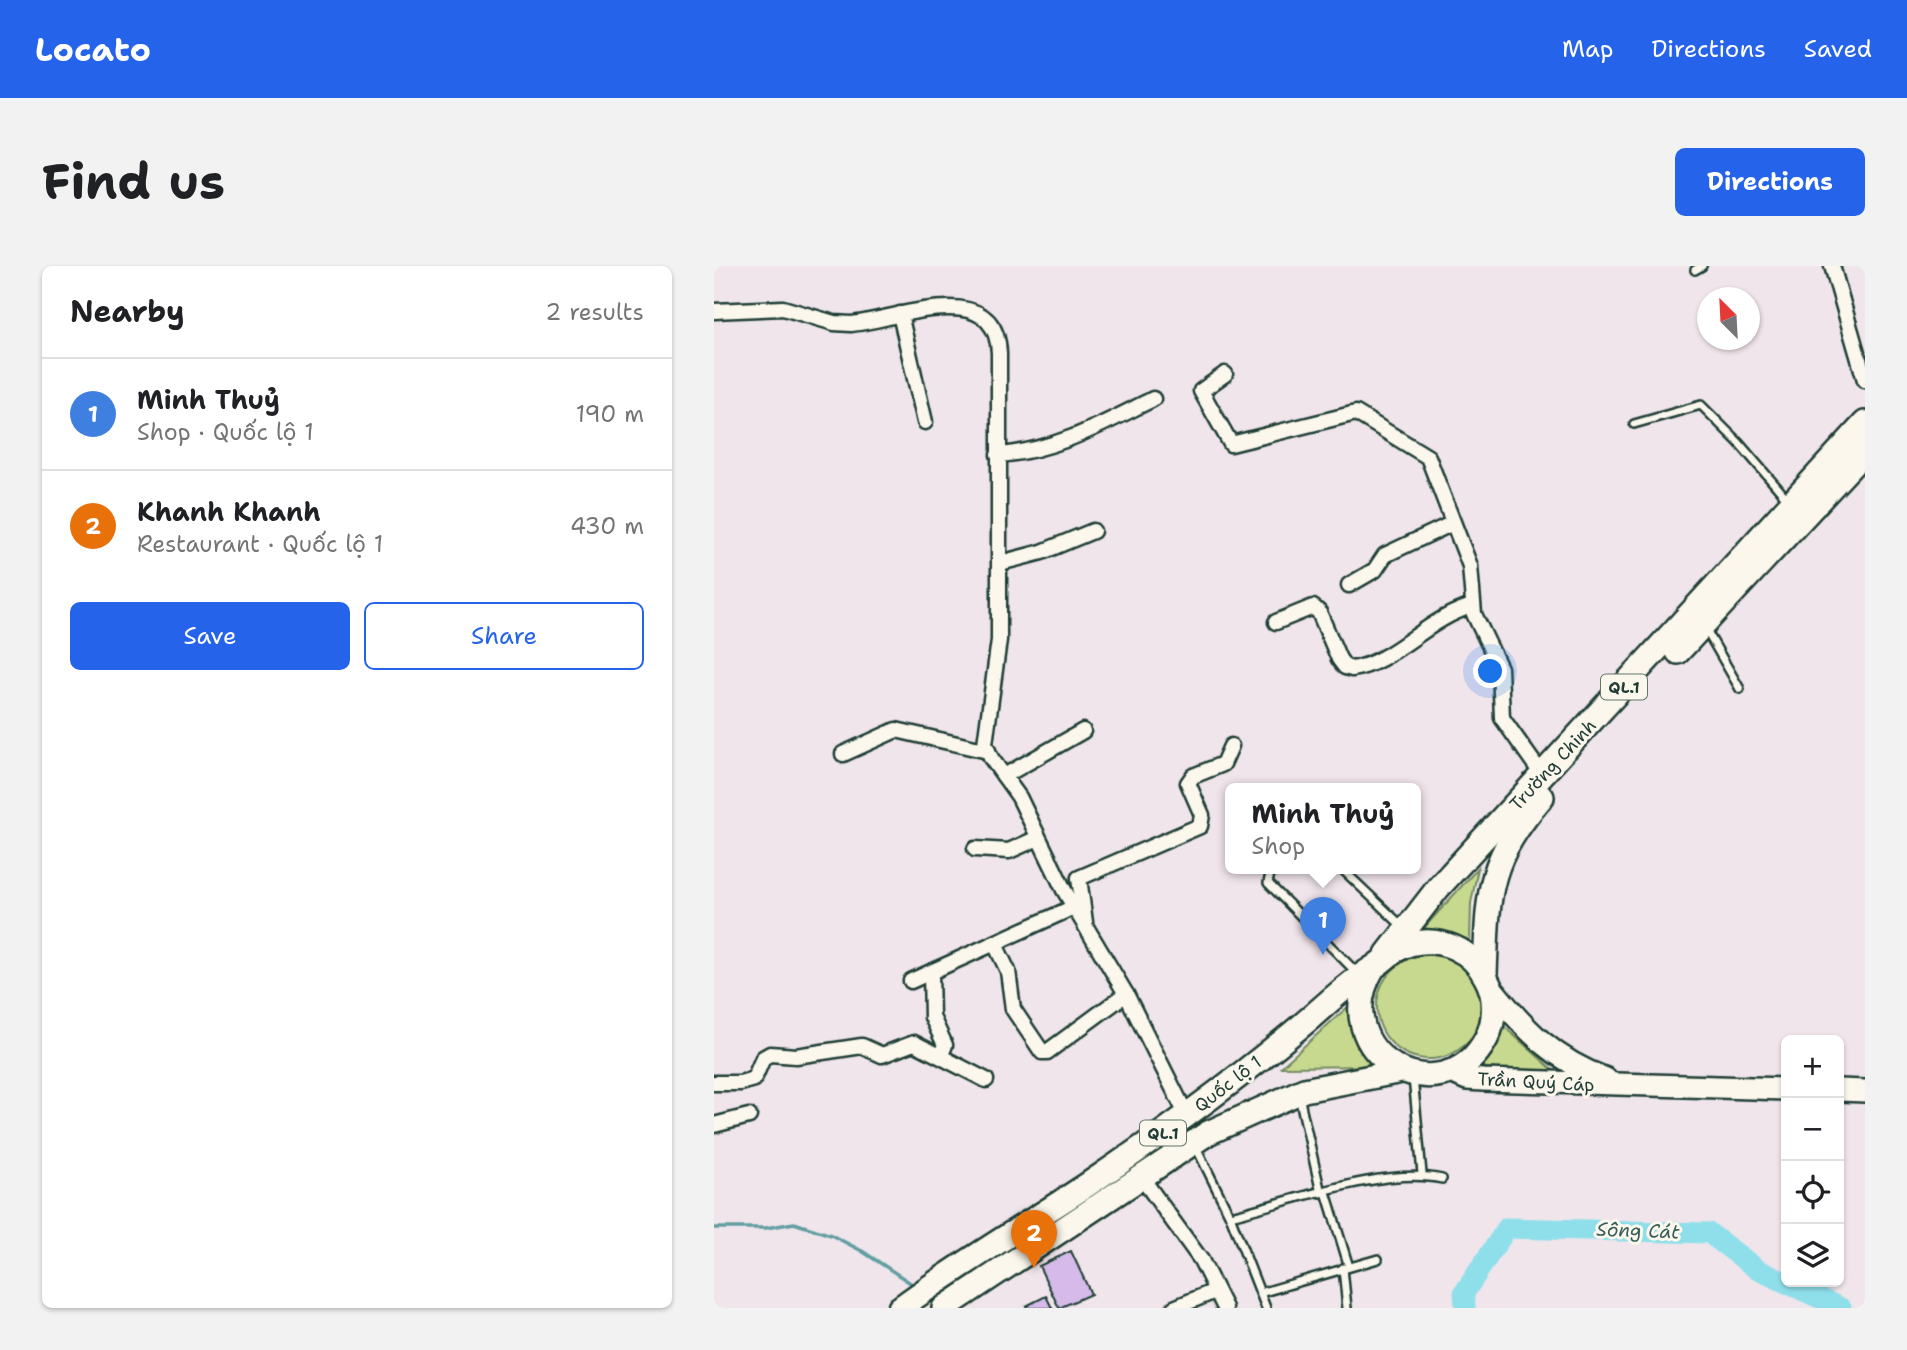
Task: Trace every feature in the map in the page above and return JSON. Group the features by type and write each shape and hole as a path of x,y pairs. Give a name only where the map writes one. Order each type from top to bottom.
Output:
{"highway":[{"name":"Trường Chinh","path":"1373,966 1438,888 1865,423"},
{"name":"Trường Chinh","path":"1488,980 1488,910 1492,880 1503,849 1541,799 1865,451"},
{"name":"QL.1","path":"1422,942 1447,944 1469,956 1488,980 1494,1012 1488,1037 1472,1058 1449,1071 1431,1075 1407,1072 1377,1054 1362,1027 1361,996 1373,966 1422,942"},
{"name":"Quốc lộ 1","path":"905,1304 1187,1116 1373,966"},
{"name":"Quốc lộ 1","path":"950,1304 1142,1178 1193,1141 1298,1091 1407,1072"}],"main road":[{"name":"Trần Quý Cáp","path":"1488,980 1521,1026 1552,1052 1574,1067 1624,1086"},
{"name":"Trần Quý Cáp","path":"1449,1071 1467,1079 1781,1089"},
{"path":"1844,1090 1865,1091"}],"street":[{"path":"1832,266 1865,380"},
{"path":"714,311 783,308 851,324 900,314 946,308 966,309 976,313 995,329 999,353 999,640 985,736 988,751 1019,797 1074,907 1126,994 1187,1116"},
{"path":"900,314 925,422"},
{"path":"1225,374 1201,391 1231,444 1359,414 1426,455 1469,566 1473,606 1500,668 1502,718 1543,776"},
{"path":"998,455 1025,453 1065,442 1153,399"},
{"path":"1349,585 1375,570 1385,555 1454,523"},
{"path":"1000,563 1042,552 1093,531"},
{"path":"1276,622 1313,607 1319,612 1342,664 1352,669 1385,655 1457,609 1473,606"},
{"path":"844,754 896,730 988,751"},
{"path":"1004,776 1083,731"},
{"path":"1086,927 1079,878 1200,826 1202,815 1188,783 1193,776 1223,764 1231,746"},
{"path":"975,849 1009,850 1038,838"},
{"path":"911,981 1074,907"},
{"path":"995,944 1008,971 1013,1009 1042,1052 1047,1052 1126,994"},
{"path":"931,973 932,1017 944,1045 941,1055"},
{"path":"714,1083 740,1083 754,1079 763,1058 776,1053 796,1056 862,1046 882,1055 914,1043 986,1080"},
{"path":"714,1125 749,1116"},
{"path":"1142,1178 1201,1260 1225,1308"},
{"path":"1174,1308 1215,1291"}],"lane":[{"path":"1634,424 1700,405 1739,443 1791,505"},
{"path":"1703,625 1740,689"},
{"path":"1270,874 1268,883 1373,966"},
{"path":"1347,874 1405,929"},
{"path":"1407,1072 1422,1174"},
{"path":"1298,1091 1323,1192 1346,1267 1347,1308"},
{"path":"1193,1141 1208,1166 1230,1216 1265,1308"},
{"path":"1230,1216 1323,1192 1422,1174 1442,1179"},
{"path":"1260,1293 1378,1259"}],"green space":[{"path":"1478,868 1471,903 1470,940 1424,928"},
{"path":"1429,955 1449,959 1466,970 1477,987 1481,1007 1477,1027 1466,1044 1449,1055 1429,1059 1409,1055 1392,1044 1381,1027 1377,1007 1381,987 1392,970 1409,959"},
{"path":"1350,1005 1358,1038 1366,1053 1378,1066 1281,1067"},
{"path":"1500,1023 1561,1077 1473,1066 1491,1051"}],"building":[{"path":"1071,1251 1091,1294 1059,1308 1039,1266"},
{"path":"1046,1296 1052,1308 1027,1308 1026,1306"}],"waterway":[{"path":"714,1228 766,1228 794,1223 831,1235 862,1251 915,1286"},
{"name":"Sông Cát","path":"1465,1308 1464,1293 1507,1228 1709,1233 1758,1270 1841,1308"}],"place":[{"name":"Minh Thuỷ","path":"1323,955"},
{"name":"Khanh Khanh","path":"1034,1268"}]}
